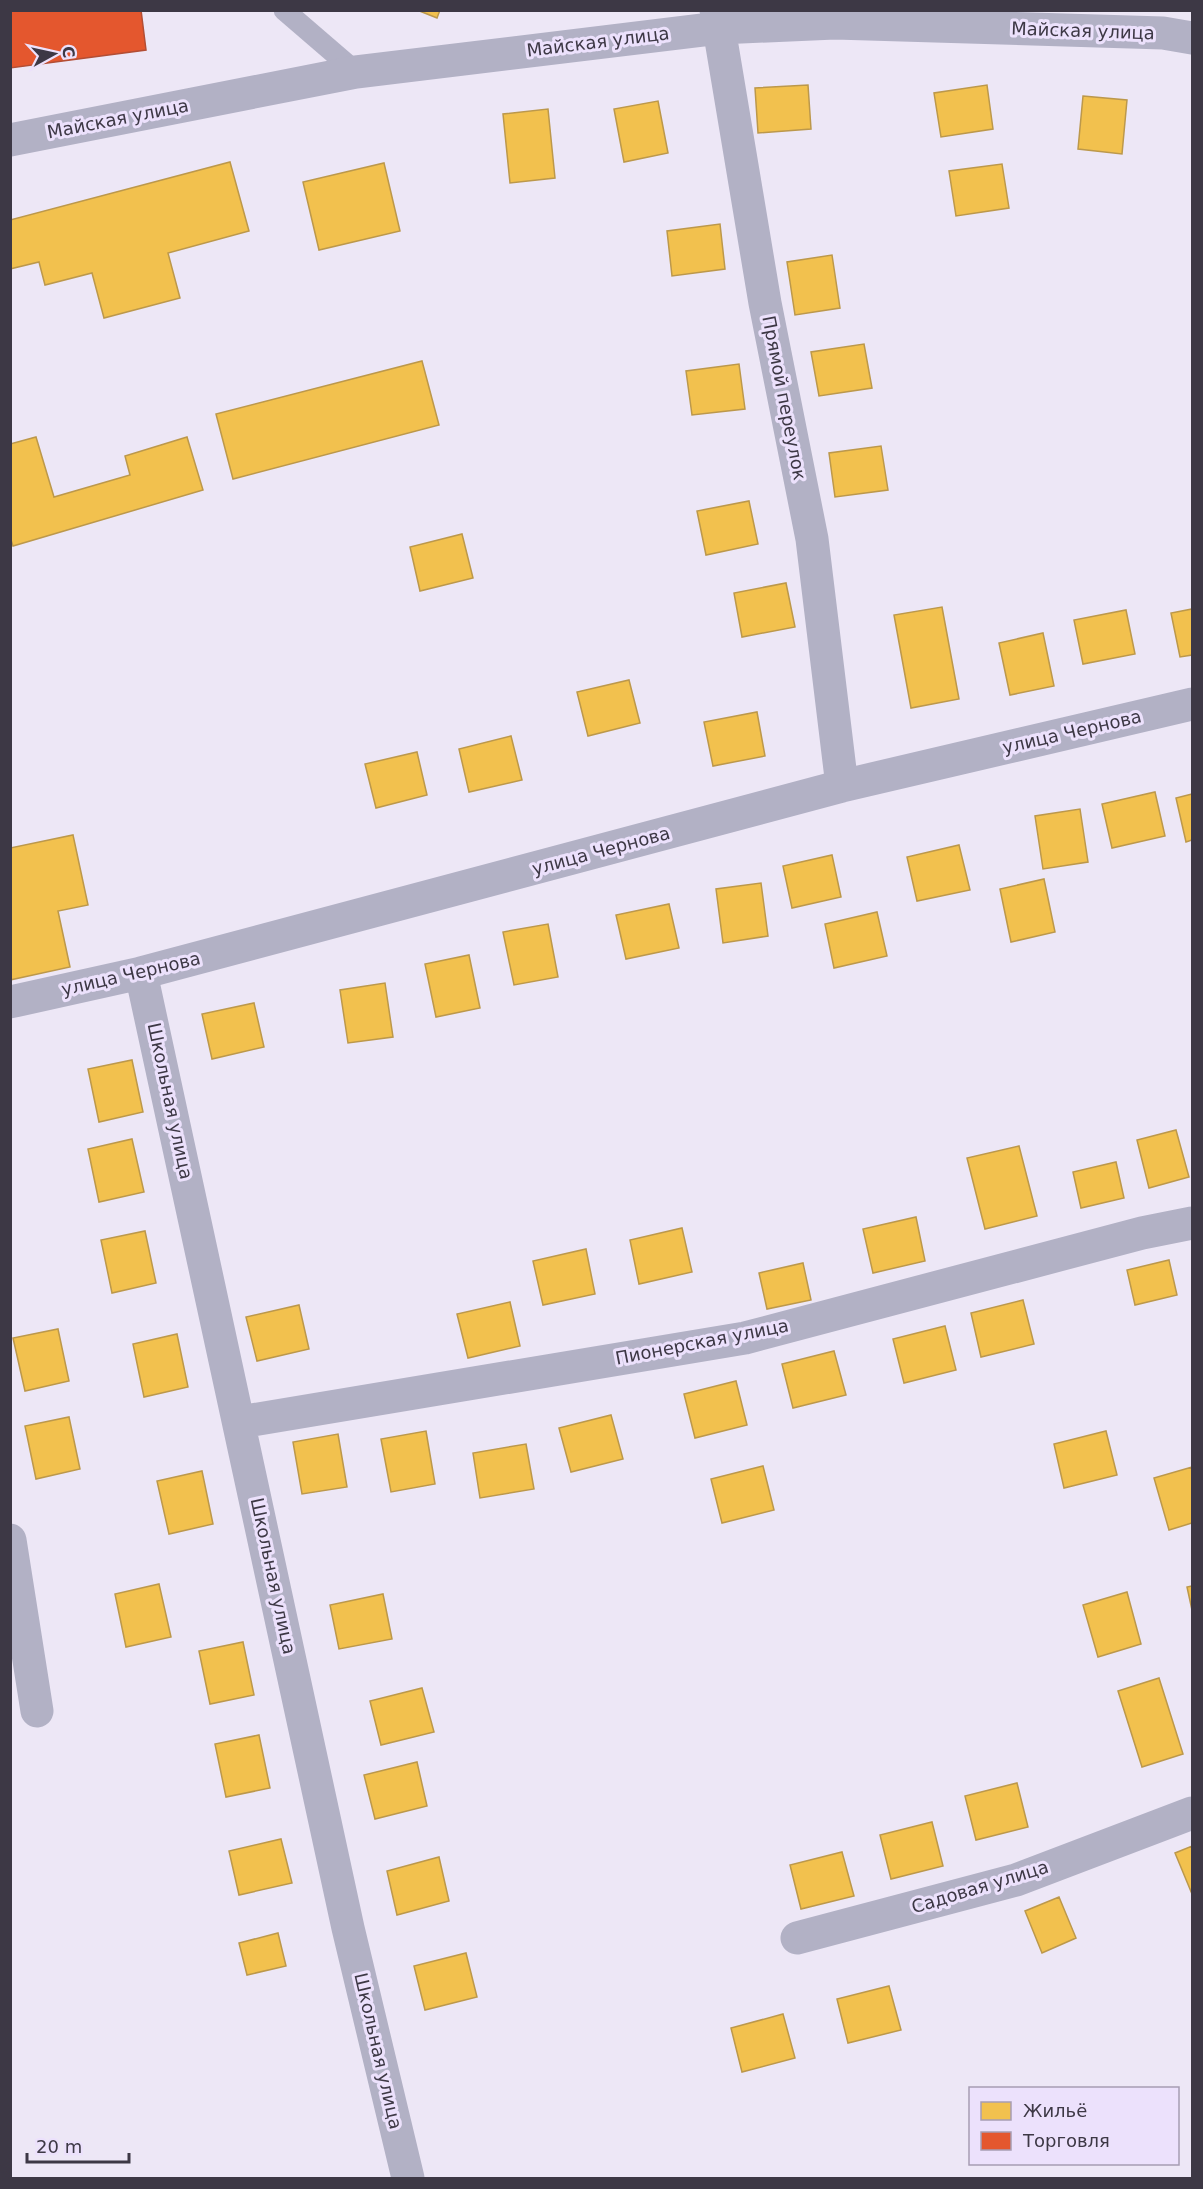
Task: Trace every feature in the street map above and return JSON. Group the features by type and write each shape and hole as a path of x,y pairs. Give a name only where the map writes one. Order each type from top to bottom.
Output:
{"street":[{"name":"Майская улица","path":"10,140 356,72 718,19 834,23 1176,27"},
{"name":"Прямой переулок","path":"718,19 765,303 813,539 842,786"},
{"name":"улица Чернова","path":"10,1002 141,973 842,786 1192,704"},
{"name":"Школьная улица","path":"141,973 348,1928 408,2178"},
{"name":"Пионерская улица","path":"240,1422 745,1338 1142,1233 1192,1223"},
{"path":"10,1540 37,1711"},
{"name":"Садовая улица","path":"797,1938 1016,1880 1192,1813"}],"lane":[{"path":"284,10 356,72"}],"building: Жильё":[{"path":"417,10 440,10 437,18"},
{"path":"808,85 811,129 758,133 755,88"},
{"path":"987,85 993,129 941,137 934,93"},
{"path":"1083,96 1127,100 1122,154 1078,149"},
{"path":"658,101 668,153 624,162 614,109"},
{"path":"548,109 555,178 510,183 503,114"},
{"path":"230,162 249,231 168,253 180,298 104,318 92,273 45,285 39,262 10,269 10,220"},
{"path":"384,163 400,231 319,250 303,182"},
{"path":"1002,164 1009,208 956,216 949,171"},
{"path":"720,224 725,269 672,276 667,231"},
{"path":"832,255 840,308 795,315 787,262"},
{"path":"864,344 872,388 819,396 811,352"},
{"path":"422,361 439,425 233,479 216,414"},
{"path":"739,364 745,409 692,415 686,371"},
{"path":"36,437 54,497 130,475 125,456 187,437 203,490 13,546 10,537 10,444"},
{"path":"881,446 888,490 835,497 829,453"},
{"path":"749,501 758,544 706,555 697,511"},
{"path":"462,534 473,578 420,591 410,547"},
{"path":"786,583 795,627 742,637 734,593"},
{"path":"942,607 959,699 911,708 894,615"},
{"path":"1192,609 1192,655 1180,657 1171,613"},
{"path":"1126,610 1135,654 1083,664 1074,620"},
{"path":"1043,633 1054,686 1010,695 999,643"},
{"path":"629,680 640,723 588,736 577,692"},
{"path":"757,712 765,756 713,766 704,722"},
{"path":"511,736 522,780 469,792 459,749"},
{"path":"417,752 427,795 376,808 365,764"},
{"path":"1155,792 1165,836 1112,848 1102,804"},
{"path":"1192,794 1192,840 1186,842 1176,798"},
{"path":"1080,809 1088,862 1043,869 1035,816"},
{"path":"73,835 88,905 58,911 70,967 10,980 10,848"},
{"path":"959,845 970,890 917,901 907,857"},
{"path":"832,855 841,897 792,908 783,866"},
{"path":"1044,879 1055,932 1011,942 1000,889"},
{"path":"761,883 768,936 723,943 716,889"},
{"path":"669,904 679,948 626,959 616,915"},
{"path":"877,912 887,956 834,968 825,924"},
{"path":"548,924 558,977 514,985 503,932"},
{"path":"469,955 480,1008 436,1017 425,964"},
{"path":"385,983 393,1037 348,1043 340,990"},
{"path":"254,1003 264,1047 212,1059 202,1014"},
{"path":"132,1060 143,1112 99,1122 88,1069"},
{"path":"1176,1130 1189,1177 1149,1188 1137,1140"},
{"path":"132,1139 144,1192 99,1202 88,1149"},
{"path":"1019,1146 1037,1216 985,1229 967,1158"},
{"path":"1116,1162 1124,1198 1081,1208 1073,1172"},
{"path":"916,1217 925,1261 873,1273 863,1229"},
{"path":"682,1228 692,1272 639,1284 630,1240"},
{"path":"145,1231 156,1283 112,1293 101,1240"},
{"path":"586,1249 595,1294 543,1305 533,1261"},
{"path":"1169,1260 1177,1295 1135,1305 1127,1270"},
{"path":"803,1263 811,1300 767,1309 759,1273"},
{"path":"1023,1300 1034,1344 981,1357 971,1313"},
{"path":"510,1302 520,1346 468,1358 457,1314"},
{"path":"299,1305 309,1349 257,1361 246,1317"},
{"path":"945,1326 956,1370 904,1383 893,1339"},
{"path":"58,1329 69,1381 25,1391 13,1338"},
{"path":"177,1334 188,1387 144,1397 133,1344"},
{"path":"834,1351 846,1395 793,1408 782,1364"},
{"path":"736,1381 747,1425 695,1438 684,1394"},
{"path":"611,1415 623,1459 571,1472 559,1428"},
{"path":"69,1417 80,1469 36,1479 25,1426"},
{"path":"426,1431 435,1484 391,1492 381,1439"},
{"path":"1106,1431 1117,1475 1064,1488 1054,1444"},
{"path":"338,1434 347,1487 302,1494 293,1442"},
{"path":"526,1444 534,1489 480,1498 473,1453"},
{"path":"763,1466 774,1510 722,1523 711,1479"},
{"path":"1192,1467 1192,1523 1169,1530 1154,1478"},
{"path":"202,1471 213,1524 169,1534 157,1481"},
{"path":"159,1584 171,1637 126,1647 115,1594"},
{"path":"1192,1586 1192,1610 1187,1587"},
{"path":"1127,1592 1141,1644 1098,1657 1083,1605"},
{"path":"383,1594 392,1639 339,1649 330,1605"},
{"path":"243,1642 254,1695 210,1704 199,1651"},
{"path":"1159,1678 1183,1754 1142,1767 1118,1691"},
{"path":"422,1688 434,1732 381,1745 370,1701"},
{"path":"259,1735 270,1788 226,1797 215,1744"},
{"path":"417,1762 427,1806 375,1819 364,1775"},
{"path":"1017,1783 1028,1827 976,1840 965,1796"},
{"path":"932,1822 943,1866 891,1879 880,1835"},
{"path":"281,1839 292,1883 239,1895 229,1851"},
{"path":"1192,1846 1192,1894 1175,1853"},
{"path":"842,1852 854,1896 801,1909 790,1865"},
{"path":"439,1857 449,1901 397,1915 387,1871"},
{"path":"1059,1897 1076,1938 1042,1953 1025,1911"},
{"path":"278,1933 286,1966 247,1975 239,1943"},
{"path":"466,1953 477,1997 425,2010 414,1966"},
{"path":"889,1986 901,2030 848,2043 837,1999"},
{"path":"783,2014 795,2058 742,2072 731,2028"}],"building: Торговля":[{"path":"10,10 141,10 146,50 10,68"}]}
